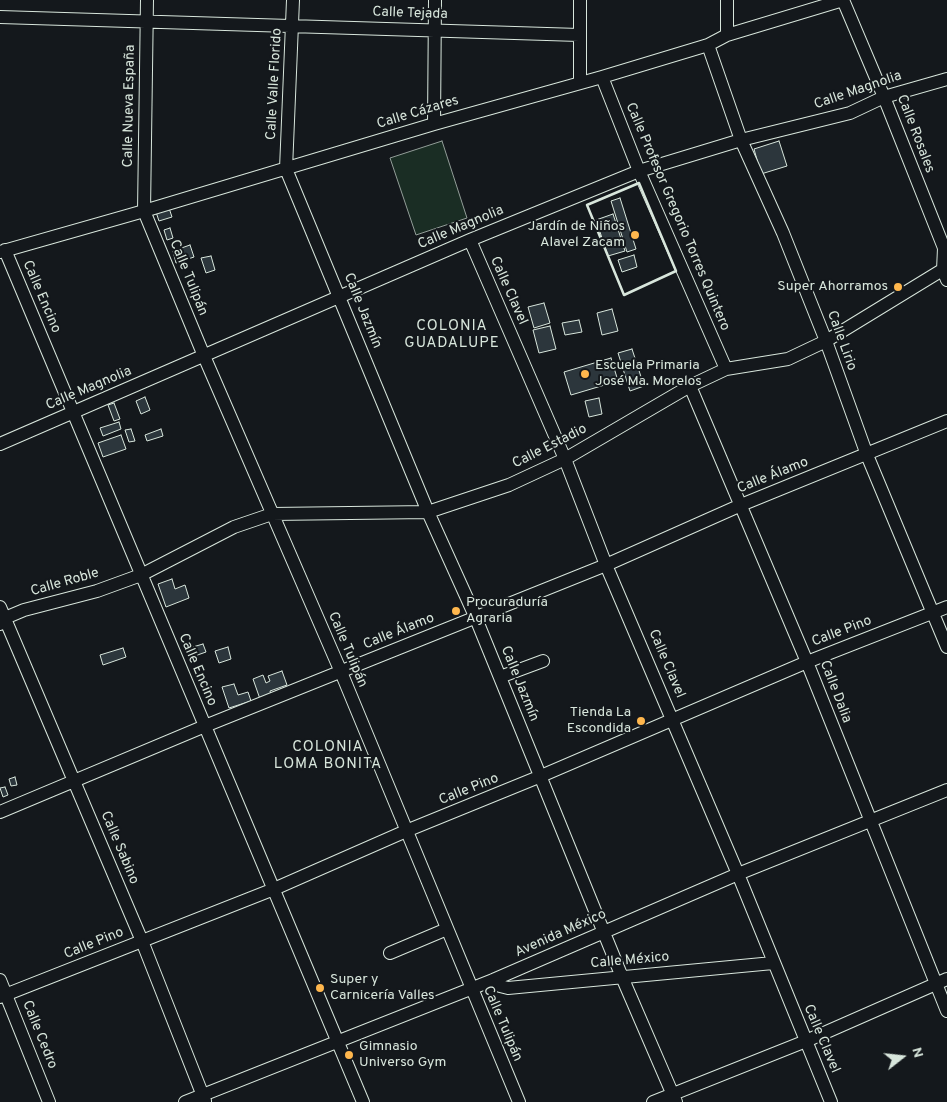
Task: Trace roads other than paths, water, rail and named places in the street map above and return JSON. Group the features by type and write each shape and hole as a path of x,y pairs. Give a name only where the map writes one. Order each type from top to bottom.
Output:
{"street":[{"name":"Calle Nueva España","path":"144,211 147,0"},
{"name":"Calle Valle Florido","path":"286,169 293,0"},
{"path":"434,0 434,124"},
{"path":"580,0 580,82"},
{"path":"727,0 727,35"},
{"name":"Calle Cázares","path":"3,251 434,124 602,77 708,45 727,35 843,0"},
{"name":"Calle Rosales","path":"843,0 944,248 946,273"},
{"name":"Calle Tejada","path":"0,17 146,20 579,35"},
{"name":"Calle Lirio","path":"708,45 742,140 783,232 826,341 866,455 947,647"},
{"name":"Calle Profesor Gregorio Torres Quintero","path":"602,77 639,171 726,369"},
{"name":"Calle Magnolia","path":"0,444 470,240 639,171 742,140 850,113 884,97 947,79"},
{"name":"Calle Jazmín","path":"286,169 428,512 475,616 622,977 674,1098"},
{"name":"Calle Tulipán","path":"144,211 204,356 341,672 518,1102"},
{"name":"Calle Clavel","path":"470,240 565,459 606,565 738,874 831,1102"},
{"name":"Calle Encino","path":"3,251 363,1102"},
{"name":"Calle Estadio","path":"141,575 234,527 272,514 428,512 509,485 565,459 690,386 726,369 788,359 826,341 946,273"},
{"name":"Calle Dalia","path":"690,386 807,662 870,821 941,981 947,1011"},
{"name":"Calle Álamo","path":"0,812 205,726 606,565 741,505 947,421"},
{"name":"Calle Roble","path":"1,617 97,591 141,575"},
{"name":"Calle Pino","path":"3,996 274,889 406,831 541,776 807,662 947,607"},
{"name":"Calle Sabino","path":"1,617 142,941 204,1098"},
{"path":"500,677 543,661"},
{"name":"Avenida México","path":"185,1102 204,1098 338,1041 493,980 738,874 947,790"},
{"path":"390,953 447,929"},
{"name":"Calle México","path":"493,980 500,986 508,988 773,963"},
{"name":"Calle Cedro","path":"0,980 3,996 49,1102"},
{"path":"653,1102 674,1098 941,981"}],"place":[{"name":"Jardín de Niños Alavel Zacam","path":"635,235"},
{"name":"Super Ahorramos","path":"898,287"},
{"name":"Escuela Primaria José Ma. Morelos","path":"585,374"},
{"name":"Procuraduría Agraria","path":"456,611"},
{"name":"Tienda La Escondida","path":"641,721"},
{"name":"Super y Carnicería Valles","path":"320,988"},
{"name":"Gimnasio Universo Gym","path":"349,1055"}],"district":[{"name":"COLONIA GUADALUPE","path":"452,336"},
{"name":"COLONIA LOMA BONITA","path":"328,756"}]}
